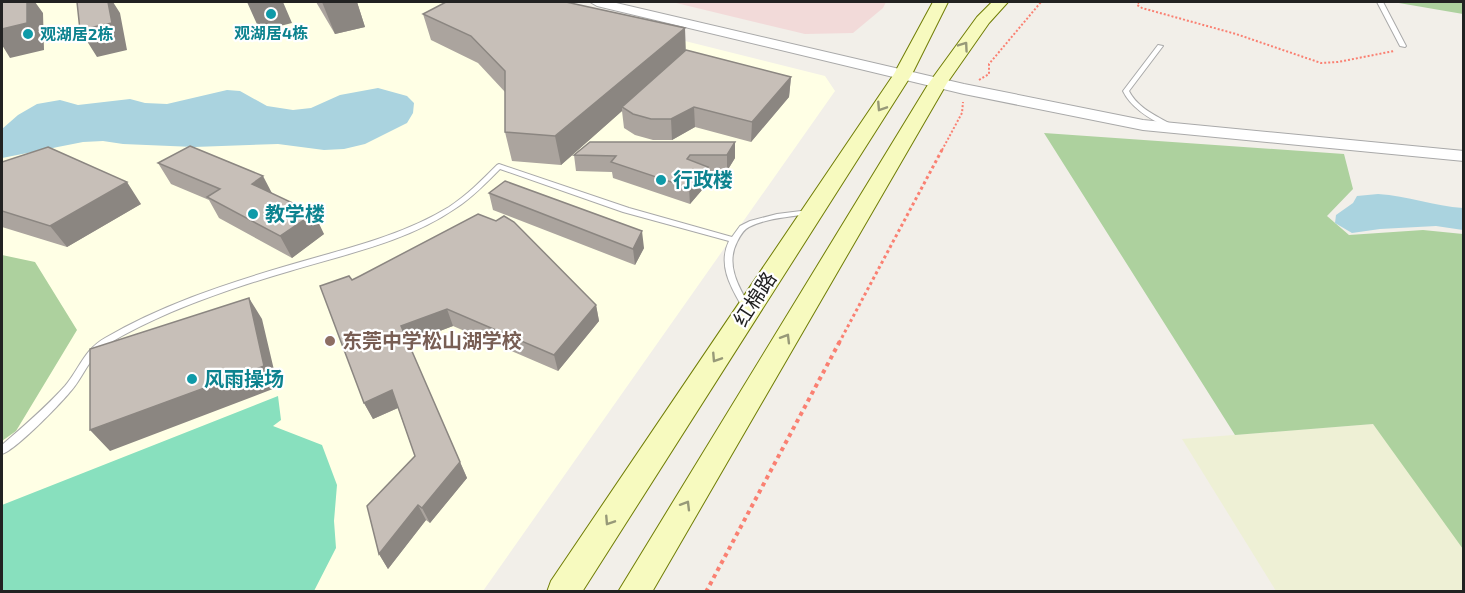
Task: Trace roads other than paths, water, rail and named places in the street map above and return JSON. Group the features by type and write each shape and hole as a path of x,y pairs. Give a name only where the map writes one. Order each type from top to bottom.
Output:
{"main road":[{"name":"红棉路","path":"562,591 903,74 940,2"},
{"path":"634,591 938,83 983,20 1000,2"}],"street":[{"path":"597,2 964,89 1108,118 1177,129 1464,156"}],"lane":[{"path":"1380,2 1403,46"},
{"path":"1160,46 1126,91 1128,98 1141,108 1177,129"},
{"path":"2,450 23,433 70,386 91,351 108,340 226,289 399,236 435,219 464,201 485,183 499,166 626,210 733,240"},
{"path":"748,310 734,287 727,263 733,240 742,227 769,218 812,212"}],"water":[{"path":"378,88 407,96 414,103 413,113 407,123 365,144 344,149 324,150 278,144 194,147 103,141 83,142 2,158 2,129 18,115 37,104 60,100 78,105 130,99 145,103 167,104 227,90 240,91 267,106 293,110 311,108 340,95"},
{"path":"1378,194 1463,208 1463,230 1436,226 1352,233 1335,223 1336,215 1353,203 1357,196"}],"place":[{"name":"观湖居4栋","path":"271,14"},
{"name":"观湖居2栋","path":"28,34"},
{"name":"行政楼","path":"661,180"},
{"name":"教学楼","path":"253,214"},
{"name":"东莞中学松山湖学校","path":"330,341"},
{"name":"风雨操场","path":"192,379"}]}
